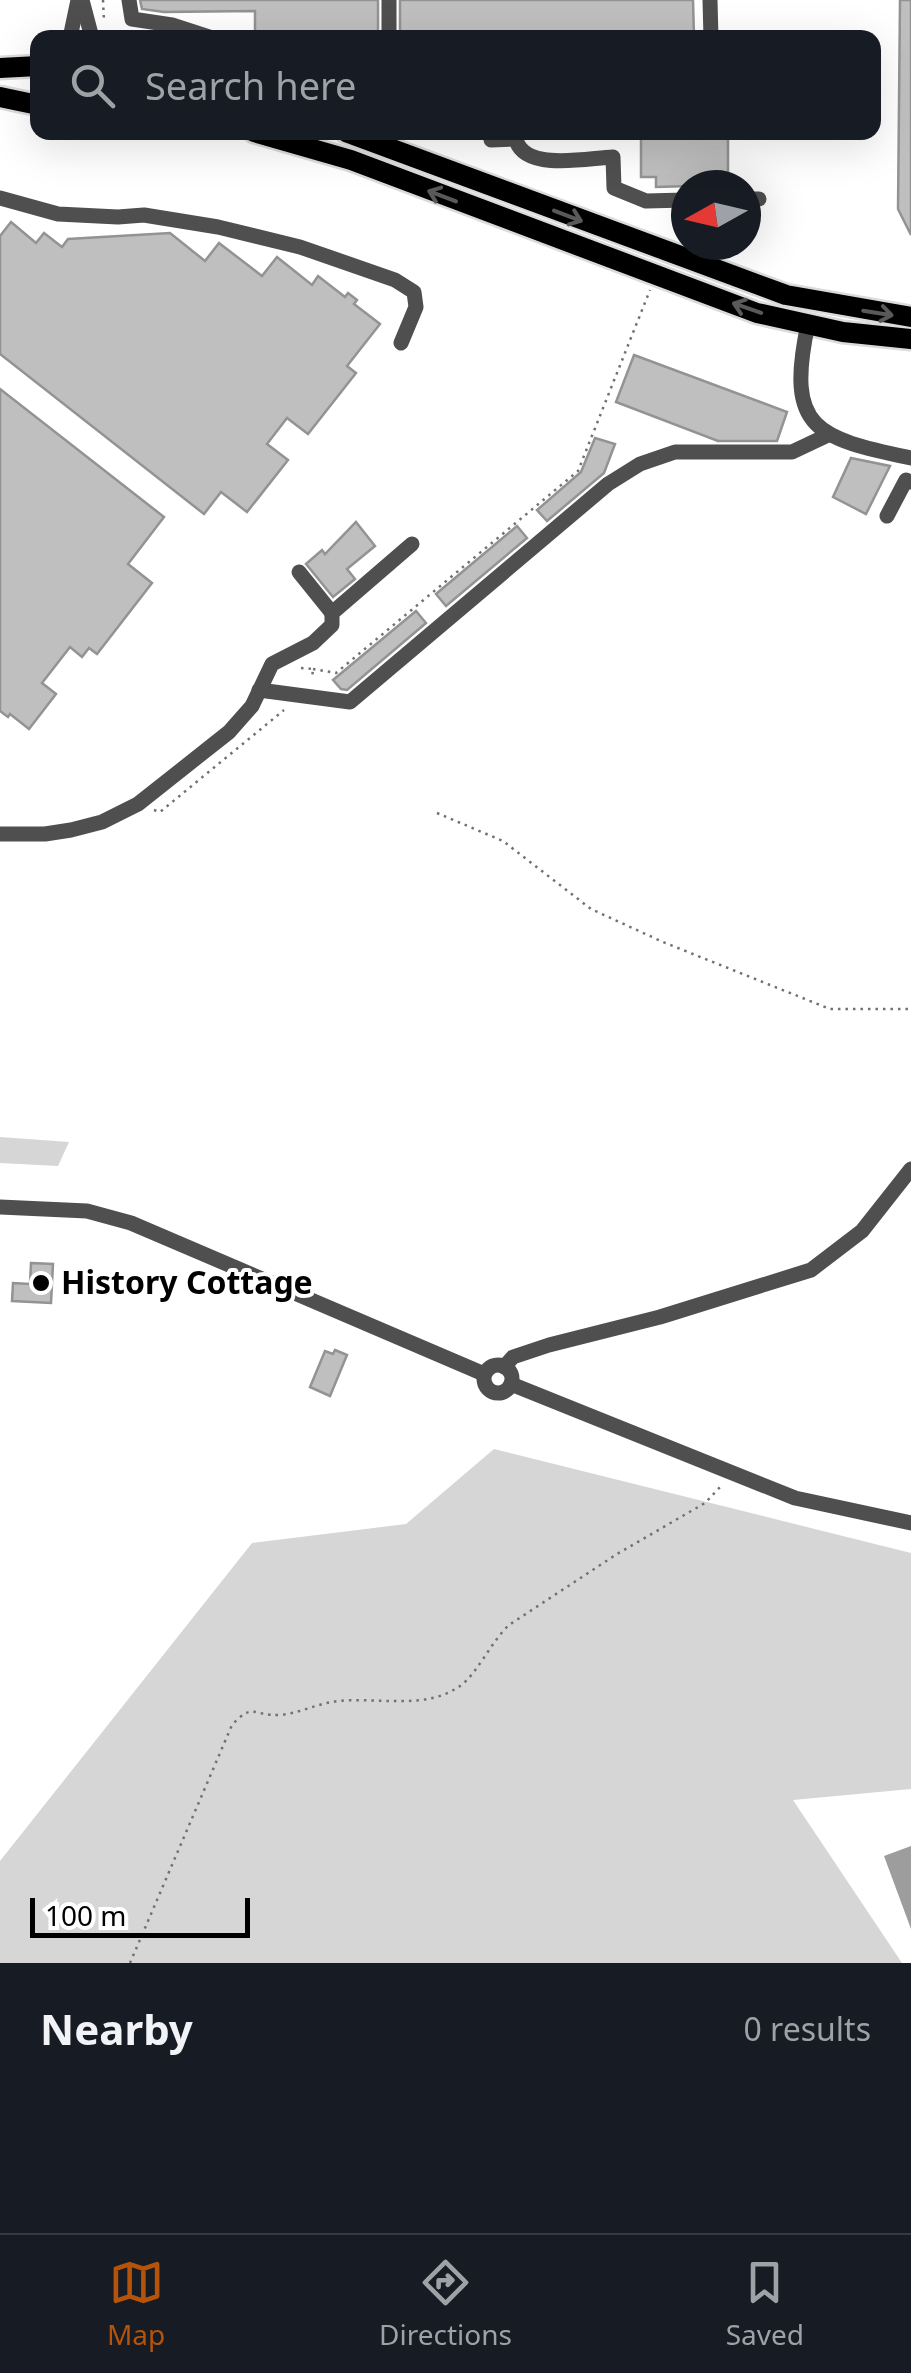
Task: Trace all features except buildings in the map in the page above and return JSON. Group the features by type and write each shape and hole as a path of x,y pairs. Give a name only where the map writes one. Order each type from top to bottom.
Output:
{"main road":[{"path":"0,68 30,66"},
{"path":"0,97 30,103"},
{"path":"282,140 351,160 758,312 843,332 911,340"},
{"path":"368,140 786,295 911,317"}],"street":[{"path":"72,30 80,0"},
{"path":"80,0 89,30"},
{"path":"130,0 132,19 187,30"},
{"path":"389,0 389,30"},
{"path":"710,0 710,30"},
{"path":"517,140 524,155 542,160 614,157 614,188 646,201 671,200"},
{"path":"0,198 58,214 172,218 300,246 394,280 414,292 416,307 401,343"},
{"path":"808,324 799,390 812,421 847,444 911,458"},
{"path":"259,690 350,702 608,484 657,456 675,452 792,452 828,434"},
{"path":"888,516 906,480 911,482"},
{"path":"332,613 412,544"},
{"path":"0,834 45,834 102,822 138,804 229,732 252,706 272,664 313,643 332,625 332,613 299,572"},
{"path":"504,1366 513,1357 549,1345 660,1318 811,1270 862,1231 911,1170"},
{"path":"0,1207 87,1212 131,1223 484,1374"},
{"path":"495,1365 504,1366 512,1376 504,1392 495,1393 486,1388 484,1374 495,1365"},
{"path":"510,1384 795,1498 911,1523"}],"path":[{"path":"102,0 104,20"},
{"path":"313,669 336,673 578,470 650,288"},
{"path":"437,814 504,841 591,908 664,942 830,1010 911,1009"},
{"path":"130,1963 232,1725 244,1712 252,1709 278,1715 353,1700 417,1701 459,1687 508,1626 617,1554 705,1503 718,1490"}],"shaded area":[{"path":"0,1137 69,1142 58,1166 0,1163"},
{"path":"494,1449 911,1553 911,1789 793,1800 902,1963 0,1963 0,1861 252,1543 406,1524"},
{"path":"911,1846 911,1929 884,1856"}],"place":[{"name":"History Cottage","path":"41,1283"}]}
